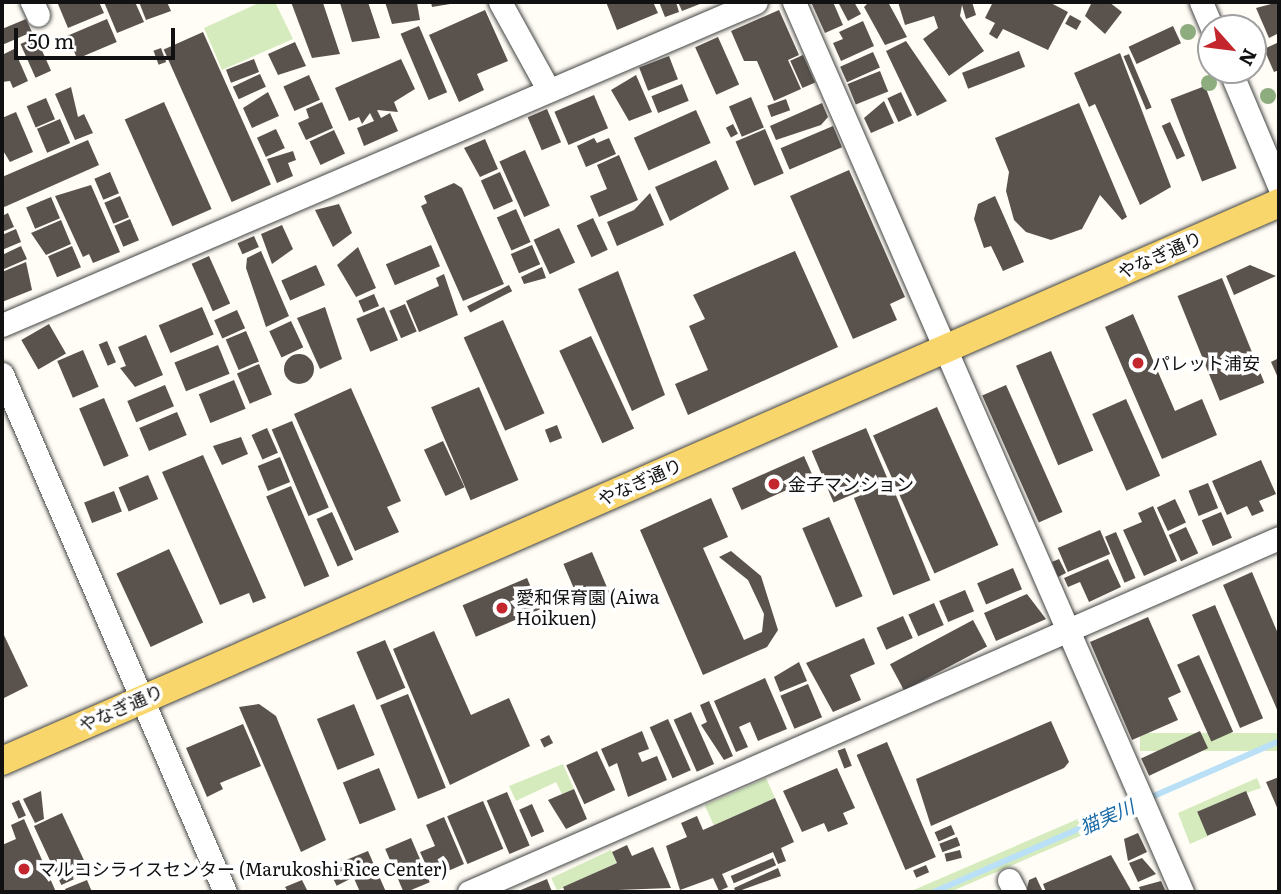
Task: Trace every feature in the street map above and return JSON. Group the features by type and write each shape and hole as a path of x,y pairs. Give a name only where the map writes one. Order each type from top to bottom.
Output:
{"main road":[{"name":"やなぎ通り","path":"2,761 1279,204"}],"street":[{"path":"500,2 547,87"},
{"path":"2,325 547,87 756,2"},
{"path":"794,2 1182,892"},
{"path":"1236,84 1279,186"},
{"path":"2,374 225,892"},
{"path":"469,892 1279,538"}],"green space":[{"path":"261,2 275,2 293,39 222,70 204,28"},
{"path":"1140,733 1279,733 1279,751 1140,751"},
{"path":"563,764 574,789 562,794 556,782 516,801 509,786"},
{"path":"766,778 775,798 714,825 705,805"},
{"path":"1257,778 1261,788 1229,799 1208,836 1190,844 1178,813"},
{"path":"1122,800 1129,815 950,892 909,892"},
{"path":"611,850 617,863 557,891 551,878"}],"building":[{"path":"99,2 104,13 68,28 58,4"},
{"path":"104,2 135,2 144,22 117,33"},
{"path":"139,2 167,2 171,11 146,20"},
{"path":"291,2 323,3 340,54 312,58"},
{"path":"368,2 380,38 352,42 340,3"},
{"path":"385,2 417,3 420,20 392,24"},
{"path":"431,2 456,2 456,3 432,7"},
{"path":"606,2 653,2 658,13 617,30"},
{"path":"659,2 676,2 679,12 665,17"},
{"path":"678,2 705,2 682,11"},
{"path":"811,2 833,2 843,25 825,33"},
{"path":"838,2 854,2 861,14 848,21"},
{"path":"869,2 888,2 907,37 885,45 864,7"},
{"path":"898,2 972,2 976,15 966,19 962,5 960,16 984,51 949,76 923,39 938,28 934,16 905,25"},
{"path":"993,2 1049,2 1068,12 1048,50 1003,29 997,39 989,34 995,23 985,18"},
{"path":"1092,2 1109,2 1122,12 1105,34 1085,16"},
{"path":"1279,2 1279,33 1269,38 1267,14 1259,14 1256,8"},
{"path":"485,10 508,61 477,74 484,90 459,102 429,35"},
{"path":"779,10 799,55 788,60 801,89 774,101 757,61 744,61 731,31"},
{"path":"1070,15 1081,21 1077,30 1065,24"},
{"path":"26,19 32,32 2,45 2,29"},
{"path":"107,19 117,42 77,59 67,36"},
{"path":"863,21 874,46 841,61 833,43 843,39 839,32"},
{"path":"419,26 447,92 429,100 401,34"},
{"path":"1173,26 1181,43 1137,64 1129,47"},
{"path":"203,32 271,185 232,202 164,49"},
{"path":"36,37 51,71 36,78 20,44"},
{"path":"718,37 739,85 716,95 695,47"},
{"path":"906,41 947,101 917,116 886,51"},
{"path":"295,42 306,66 278,75 268,54"},
{"path":"1279,42 1279,70 1274,72 1267,56 1267,48"},
{"path":"161,48 166,62 159,65 153,51"},
{"path":"14,49 28,81 13,88 10,81 2,82 2,55"},
{"path":"1019,51 1025,67 968,89 962,73"},
{"path":"873,52 880,68 847,82 840,67"},
{"path":"1120,53 1171,187 1140,205 1095,104 1089,107 1074,73"},
{"path":"1129,54 1152,107 1146,110 1123,56"},
{"path":"803,55 815,82 802,88 790,61"},
{"path":"669,56 678,79 648,91 639,67"},
{"path":"254,59 259,72 231,83 226,70"},
{"path":"401,59 415,89 394,102 398,112 377,110 381,118 390,113 398,131 364,146 357,128 374,121 370,113 362,124 359,117 349,121 335,88"},
{"path":"880,71 888,91 856,105 848,84"},
{"path":"260,74 266,87 239,99 233,87"},
{"path":"309,75 320,100 294,111 283,86"},
{"path":"636,75 652,112 629,121 611,90"},
{"path":"682,84 689,101 658,113 651,96"},
{"path":"1205,86 1237,168 1202,181 1170,99"},
{"path":"71,87 78,117 84,114 93,133 75,140 55,94"},
{"path":"268,92 279,116 252,128 243,108"},
{"path":"901,92 912,116 898,122 887,98"},
{"path":"594,95 608,128 568,145 554,112"},
{"path":"751,97 764,127 742,137 729,106"},
{"path":"46,98 55,119 36,127 27,106"},
{"path":"786,99 790,110 771,117 767,106"},
{"path":"884,101 894,123 871,133 864,118"},
{"path":"164,102 212,209 172,226 125,119"},
{"path":"322,102 333,128 306,140 298,123 309,118 306,109"},
{"path":"822,103 828,117 821,125 776,140 770,126"},
{"path":"1079,103 1127,217 1122,220 1100,195 1082,229 1051,240 1026,232 1014,220 1006,191 1009,172 995,138"},
{"path":"547,109 561,142 542,150 528,117"},
{"path":"696,110 711,143 649,171 634,138"},
{"path":"16,112 33,152 10,162 2,149 2,118"},
{"path":"60,119 70,143 47,153 37,129"},
{"path":"1170,122 1185,156 1177,159 1162,126"},
{"path":"733,124 738,134 731,137 726,128"},
{"path":"833,126 842,147 790,169 781,148"},
{"path":"276,129 285,148 266,157 257,138"},
{"path":"765,129 784,173 754,186 736,142"},
{"path":"334,130 345,154 321,165 310,141"},
{"path":"594,138 597,143 609,138 616,154 586,167 577,146"},
{"path":"485,139 498,169 480,177 464,148"},
{"path":"88,140 99,165 2,208 2,177"},
{"path":"525,150 550,206 524,217 499,161"},
{"path":"293,151 296,160 288,163 293,176 277,183 267,159"},
{"path":"619,155 638,200 599,217 590,196 607,189 597,165"},
{"path":"716,160 729,189 670,221 655,187"},
{"path":"849,170 905,297 890,304 897,320 853,339 790,196"},
{"path":"110,172 119,193 103,200 94,179"},
{"path":"500,172 513,201 494,210 481,181"},
{"path":"454,183 462,188 504,284 463,301 421,206 427,203 424,196"},
{"path":"91,185 120,252 93,263 89,254 83,257 55,196"},
{"path":"650,193 664,225 617,246 607,222 634,210"},
{"path":"120,196 129,217 113,224 104,203"},
{"path":"995,196 1024,262 1003,271 991,246 984,248 974,219 978,204"},
{"path":"51,197 60,218 35,229 26,208"},
{"path":"339,204 352,233 333,247 315,210"},
{"path":"516,209 531,242 511,250 497,218"},
{"path":"8,213 14,227 2,232 2,216"},
{"path":"593,218 608,250 591,257 577,226"},
{"path":"130,219 139,240 123,247 114,226"},
{"path":"61,220 71,244 46,255 31,233"},
{"path":"282,225 293,249 272,264 261,234"},
{"path":"559,228 575,262 550,274 534,240"},
{"path":"16,229 21,242 2,250 2,235"},
{"path":"254,236 259,247 242,254 238,243"},
{"path":"431,245 440,266 395,285 386,264"},
{"path":"532,245 540,264 519,273 511,254"},
{"path":"21,246 27,259 2,270 2,255"},
{"path":"72,246 81,267 57,277 48,256"},
{"path":"358,247 376,288 356,297 337,265"},
{"path":"261,251 289,316 266,327 246,268 247,258"},
{"path":"795,251 838,347 688,415 675,384 708,370 689,326 705,319 693,295"},
{"path":"209,256 230,304 213,311 192,264"},
{"path":"26,262 32,290 2,302 2,272"},
{"path":"316,265 325,285 290,301 281,280"},
{"path":"1250,265 1276,276 1234,295 1226,276"},
{"path":"542,267 546,278 524,284 521,277"},
{"path":"618,271 665,395 632,411 578,289"},
{"path":"444,274 458,315 419,332 406,301 439,286 436,278"},
{"path":"1222,278 1264,383 1220,401 1177,296"},
{"path":"509,285 512,291 470,313 467,306"},
{"path":"374,294 379,306 363,313 358,301"},
{"path":"405,304 417,332 401,338 389,311"},
{"path":"202,307 214,335 170,353 159,325"},
{"path":"325,307 342,359 320,369 297,318"},
{"path":"384,307 398,340 370,352 356,319"},
{"path":"237,310 245,328 222,338 214,320"},
{"name":"パレット浦安","path":"1133,314 1175,411 1202,399 1217,435 1162,459 1105,327"},
{"path":"503,320 544,413 505,431 464,337"},
{"path":"291,321 303,347 282,357 269,331"},
{"path":"49,324 66,353 38,369 21,340"},
{"path":"246,331 259,361 239,370 226,340"},
{"path":"146,335 163,375 135,387 120,368 126,366 118,347"},
{"path":"591,336 634,428 602,443 559,351"},
{"path":"107,341 116,362 108,366 99,345"},
{"path":"218,345 230,374 186,391 174,363"},
{"path":"83,350 99,387 73,398 57,361"},
{"path":"1051,351 1093,450 1058,465 1016,366"},
{"path":"299,354 310,358 314,369 310,380 299,384 288,380 284,369 288,358"},
{"path":"1279,358 1279,380 1271,362"},
{"path":"259,364 272,394 250,404 237,373"},
{"path":"234,380 246,409 210,423 199,394"},
{"path":"165,385 174,406 136,422 127,401"},
{"path":"1006,385 1063,512 1039,523 982,396"},
{"path":"479,387 518,480 471,500 431,407"},
{"path":"351,388 401,501 387,507 399,532 355,551 294,414"},
{"path":"104,398 129,456 104,467 79,409"},
{"path":"1126,399 1160,476 1126,491 1092,414"},
{"path":"937,407 998,545 934,573 873,435"},
{"path":"177,412 187,435 149,451 139,428"},
{"path":"292,421 329,508 308,516 272,430"},
{"path":"557,425 562,438 550,443 545,430"},
{"path":"267,428 278,453 262,460 251,435"},
{"path":"866,428 888,480 834,503 812,451"},
{"path":"241,437 248,454 222,465 213,446"},
{"path":"443,441 465,487 446,496 424,450"},
{"path":"203,455 266,598 253,603 249,593 220,605 162,472"},
{"name":"金子マンション","path":"804,456 814,478 742,510 732,488"},
{"path":"280,457 290,482 268,491 258,466"},
{"path":"1261,460 1276,494 1259,501 1264,511 1252,516 1247,506 1227,515 1212,481"},
{"path":"148,475 158,499 129,511 119,488"},
{"path":"891,483 930,580 893,595 854,498"},
{"path":"1208,483 1218,508 1199,516 1189,491"},
{"path":"291,486 329,576 304,587 266,497"},
{"path":"114,491 122,512 92,523 84,502"},
{"path":"711,498 728,537 703,548 744,640 762,632 764,614 748,580 719,557 731,551 761,576 778,630 767,647 703,675 640,530"},
{"path":"1175,499 1186,523 1168,531 1157,507"},
{"path":"1153,506 1177,561 1144,576 1123,530 1142,522 1138,513"},
{"path":"332,512 353,560 338,566 316,519"},
{"path":"1221,512 1232,538 1213,546 1202,520"},
{"path":"829,517 863,596 836,607 802,528"},
{"path":"1186,527 1198,553 1181,561 1169,535"},
{"path":"1100,530 1110,554 1068,572 1058,548"},
{"path":"1116,532 1136,578 1124,583 1105,537"},
{"path":"169,549 203,622 151,647 116,574"},
{"path":"592,552 611,596 582,608 563,564"},
{"path":"1059,559 1066,573 1058,577 1052,562"},
{"path":"1108,559 1121,587 1089,602 1080,582 1068,587 1064,578"},
{"path":"1013,568 1022,589 986,604 977,583"},
{"path":"1252,572 1279,636 1279,714 1223,585"},
{"name":"愛和保育園 (Aiwa Hoikuen)","path":"527,578 540,609 476,637 463,605"},
{"path":"965,590 974,611 948,622 939,601"},
{"path":"1027,594 1046,619 996,641 984,613"},
{"path":"934,603 944,625 918,636 908,614"},
{"path":"1215,605 1263,718 1240,728 1192,615"},
{"path":"903,616 913,638 886,650 877,628"},
{"path":"1148,617 1181,692 1168,698 1178,720 1132,740 1090,642"},
{"path":"973,620 987,646 904,691 890,664"},
{"path":"2,631 28,686 2,699"},
{"path":"434,631 471,715 509,698 530,746 450,785 393,649"},
{"path":"864,638 875,664 850,675 861,700 833,712 806,663"},
{"path":"385,640 405,688 377,700 356,652"},
{"path":"1199,655 1233,732 1211,741 1177,665"},
{"path":"799,662 807,681 780,692 774,677"},
{"path":"765,678 787,729 758,741 750,722 739,727 748,747 736,752 714,701"},
{"path":"808,684 822,717 794,729 780,696"},
{"path":"408,694 446,788 418,799 380,705"},
{"path":"709,701 733,756 724,760 701,725 707,722 700,705"},
{"path":"259,704 276,716 326,840 301,852 239,707"},
{"path":"354,704 375,755 338,770 317,719"},
{"path":"691,712 714,764 697,772 674,720"},
{"path":"668,719 691,770 673,778 650,727"},
{"path":"1051,721 1069,762 1064,768 931,826 916,779"},
{"path":"243,724 261,766 220,783 223,789 207,797 186,748"},
{"path":"642,731 649,749 638,753 642,762 657,756 667,780 628,797 617,763 609,767 601,749"},
{"path":"1200,731 1208,748 1149,776 1141,758"},
{"path":"549,735 553,743 544,748 540,740"},
{"path":"887,742 936,857 905,870 857,755"},
{"path":"845,748 852,766 844,769 838,751"},
{"path":"597,751 615,790 584,804 566,765"},
{"path":"379,768 396,810 360,824 343,783"},
{"path":"837,768 855,808 843,813 848,824 828,832 824,823 802,832 783,791"},
{"path":"1279,777 1279,812 1266,782"},
{"path":"574,789 587,819 566,829 548,800"},
{"path":"41,791 44,819 35,823 23,799"},
{"path":"1246,791 1256,815 1207,836 1197,812"},
{"path":"507,792 530,845 509,854 487,801"},
{"path":"775,798 794,842 781,848 786,861 778,864 773,852 722,874 728,887 719,891 713,878 680,890 666,846 687,837 681,823 697,816 703,830"},
{"path":"19,800 26,816 19,819 12,803"},
{"path":"483,801 503,849 467,864 447,816"},
{"path":"532,804 544,831 531,837 519,810"},
{"path":"62,813 89,872 61,885 34,826"},
{"path":"444,817 464,864 432,878 420,852 435,846 426,825"},
{"name":"マルコシライスセンター (Marukoshi Rice Center)","path":"24,819 56,892 2,892 2,845 16,839 11,825"},
{"path":"951,825 955,834 939,841 935,832"},
{"path":"1138,833 1147,852 1128,861 1124,839"},
{"path":"957,837 960,845 942,852 939,844"},
{"path":"411,838 430,882 404,892 385,849"},
{"path":"627,845 632,856 653,847 671,888 565,892 563,887 617,863 612,852"},
{"path":"960,850 962,858 946,862 944,854"},
{"path":"368,851 386,892 360,892 346,860"},
{"path":"1111,855 1132,892 1046,892 1043,884"},
{"path":"773,858 776,865 734,883 731,876"},
{"path":"1142,858 1156,874 1138,882 1129,863"},
{"path":"343,861 346,869 327,877 323,869"},
{"path":"926,865 929,872 916,878 913,870"},
{"path":"778,868 781,876 736,892 734,888"},
{"path":"346,871 350,879 337,886 333,878"},
{"path":"1036,877 1043,892 1026,892 1029,880"},
{"path":"547,879 552,892 516,892"},
{"path":"87,880 92,892 66,892 65,889"},
{"path":"302,880 308,892 288,892 285,887"},
{"path":"1161,881 1166,892 1141,892 1139,887"}],"waterway":[{"name":"猫実川","path":"934,892 1279,741"}],"place":[{"name":"パレット浦安","path":"1138,363"},
{"name":"金子マンション","path":"774,484"},
{"name":"愛和保育園 (Aiwa Hoikuen)","path":"502,608"},
{"name":"マルコシライスセンター (Marukoshi Rice Center)","path":"24,869"}]}
